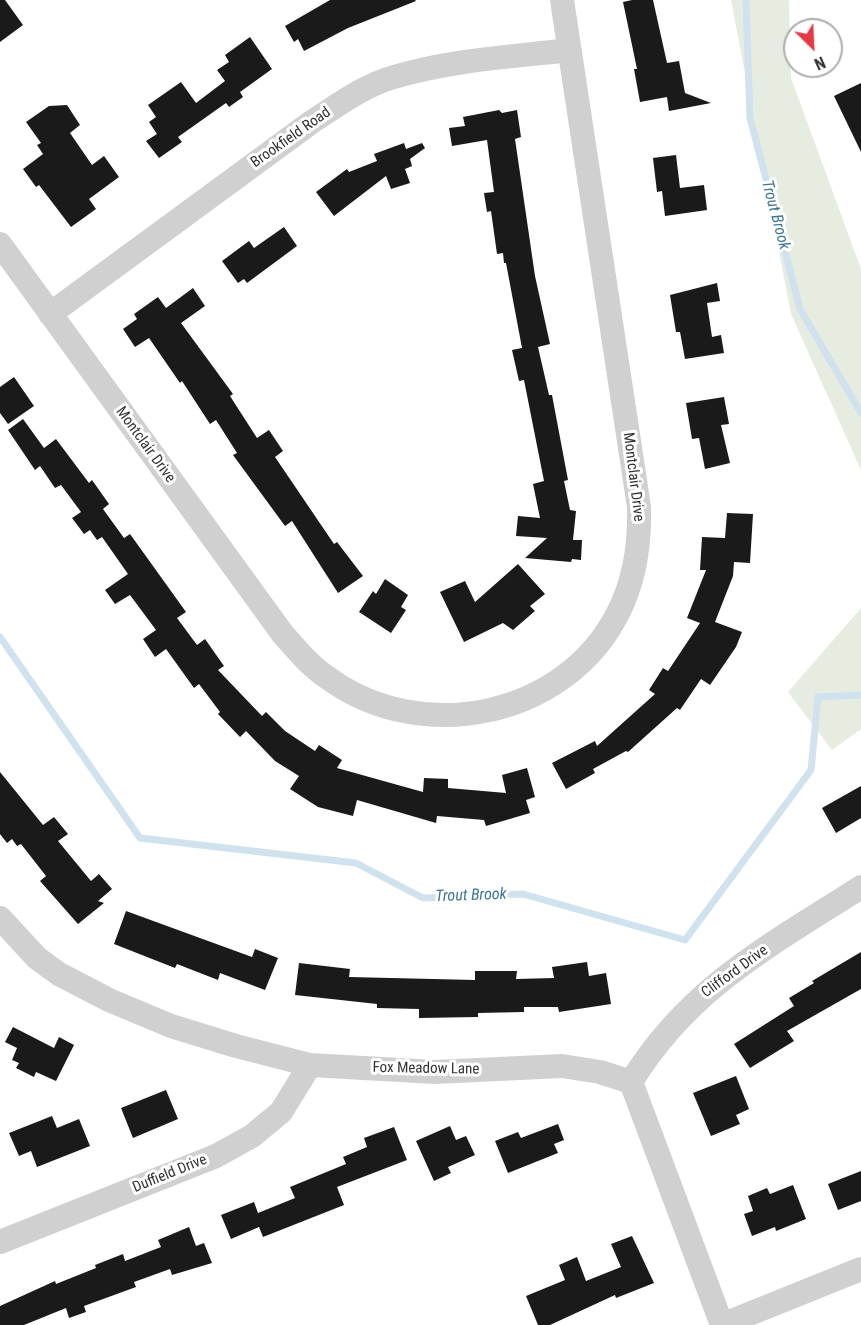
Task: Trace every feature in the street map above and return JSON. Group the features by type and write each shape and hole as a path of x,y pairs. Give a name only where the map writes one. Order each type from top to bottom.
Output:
{"street":[{"name":"Montclair Drive","path":"0,244 282,633 327,678 345,690 381,705 436,716 483,713 510,705 541,691 576,666 607,631 618,613 630,581 640,529 639,507 562,0"},
{"name":"Brookfield Road","path":"50,314 313,121 354,96 393,77 440,66 569,50"},
{"name":"Clifford Drive","path":"631,1082 645,1059 705,992 733,969 861,887"},
{"name":"Fox Meadow Lane","path":"0,918 37,958 59,974 109,1000 171,1026 236,1047 310,1065 435,1072 562,1066 600,1072 631,1082"},
{"name":"Duffield Drive","path":"0,1242 216,1156 252,1136 281,1113 310,1065"},
{"path":"631,1082 722,1325 861,1269"}],"shaded area":[{"path":"731,0 789,0 789,18 783,18 783,78 791,78 861,269 861,470 791,314"},
{"path":"861,608 861,729 832,750 788,692"}],"building":[{"path":"0,0 5,0 23,25 0,42"},
{"path":"330,0 416,1 348,28 304,51 298,39 294,42 285,26"},
{"path":"653,0 667,63 679,61 685,93 711,103 669,111 667,97 640,102 634,69 637,69 623,2"},
{"path":"250,37 272,69 240,92 243,97 229,107 226,103 178,137 182,142 159,158 146,141 157,134 149,122 156,117 148,105 181,82 196,103 225,81 217,70 229,62 225,55"},
{"path":"861,83 861,152 834,96"},
{"path":"67,105 80,125 70,133 92,165 104,156 119,177 89,199 96,209 71,227 39,185 36,187 23,169 43,154 37,145 41,143 26,122 49,106"},
{"path":"499,110 502,113 517,110 521,137 515,139 535,276 550,344 538,347 549,395 552,395 568,480 564,481 570,510 576,511 573,540 582,540 581,560 572,559 571,562 525,558 547,538 516,536 518,516 540,518 533,484 544,481 524,380 519,381 512,350 522,348 506,263 504,263 503,253 497,254 491,211 487,212 484,193 494,192 487,140 452,146 449,128 465,126 463,117"},
{"path":"404,143 406,149 422,143 425,148 410,159 412,166 405,169 410,183 391,189 386,176 334,216 316,192 347,169 349,172 377,161 374,154"},
{"path":"676,155 680,188 704,185 707,210 665,216 662,191 657,192 653,158"},
{"path":"284,227 297,246 247,283 244,279 238,283 222,261 249,241 254,248"},
{"path":"717,283 720,301 707,303 712,337 721,335 724,353 685,359 680,332 676,332 670,295"},
{"path":"193,288 205,306 181,323 233,394 230,396 257,438 269,430 283,451 275,457 334,544 337,542 363,576 338,593 292,521 285,526 233,455 237,453 216,420 210,424 182,381 180,383 149,338 135,347 123,329 137,319 134,314 158,297 166,308"},
{"path":"14,377 34,406 8,424 0,413 0,387"},
{"path":"724,397 729,424 721,425 730,463 705,469 699,438 692,439 686,403"},
{"path":"23,419 44,448 56,439 89,483 92,480 109,504 103,509 124,538 130,534 186,612 177,618 197,645 205,639 224,666 218,670 262,716 266,712 285,731 315,751 319,745 342,760 337,768 423,792 424,778 448,779 448,788 506,793 502,775 527,768 535,797 526,800 530,813 486,826 484,820 437,816 436,823 357,800 353,816 318,807 290,789 299,776 275,761 246,731 240,737 218,714 220,712 199,684 194,688 166,649 155,657 143,639 156,630 130,595 115,604 105,590 128,574 102,537 97,540 90,530 84,534 72,518 81,512 61,485 55,488 40,466 35,470 8,430"},
{"path":"727,513 753,514 750,563 734,562 733,576 715,622 742,632 736,647 710,685 701,679 680,710 677,708 628,752 593,769 595,773 566,789 552,763 595,741 597,746 655,694 649,690 663,668 668,671 700,623 687,618 706,570 700,570 702,537 725,538"},
{"path":"518,564 545,594 530,606 535,611 513,630 503,623 464,642 440,592 465,581 475,602"},
{"path":"385,579 408,595 401,607 406,610 391,633 359,612 373,591 376,594"},
{"path":"0,772 43,825 54,817 68,834 58,841 91,881 99,874 112,889 98,901 104,903 78,924 40,881 46,876 21,844 17,846 12,839 7,843 0,834"},
{"path":"861,786 861,818 836,833 822,808"},
{"path":"126,911 252,957 255,949 278,958 265,990 220,973 218,980 177,964 175,968 114,944"},
{"path":"861,952 861,989 787,1031 794,1041 750,1068 734,1044 794,1006 789,998 814,983 812,981"},
{"path":"587,962 589,976 606,973 611,1004 559,1012 558,1007 524,1007 524,1012 478,1013 478,1017 419,1018 419,1009 377,1008 377,1004 295,995 299,963 350,969 349,977 475,980 475,971 517,971 516,979 554,978 552,967"},
{"path":"13,1027 54,1048 59,1037 74,1045 56,1081 36,1072 34,1077 16,1068 19,1063 12,1060 17,1048 5,1042"},
{"path":"736,1076 749,1109 736,1115 740,1124 711,1136 693,1093"},
{"path":"166,1090 178,1119 133,1138 121,1108"},
{"path":"52,1116 57,1128 79,1119 90,1146 37,1167 31,1151 19,1156 9,1133"},
{"path":"558,1124 564,1140 554,1144 558,1153 508,1173 495,1141 518,1132 521,1138"},
{"path":"450,1126 456,1140 466,1136 475,1155 448,1167 451,1173 434,1181 416,1141"},
{"path":"394,1127 407,1160 337,1187 344,1205 263,1237 259,1227 231,1239 221,1215 254,1202 258,1213 295,1198 290,1187 346,1164 343,1157 367,1147 364,1138"},
{"path":"861,1171 861,1201 838,1210 828,1184"},
{"path":"793,1185 806,1219 776,1231 775,1227 752,1236 744,1214 753,1211 748,1196 767,1188 770,1194"},
{"path":"189,1227 196,1246 204,1243 212,1263 172,1275 170,1269 134,1282 136,1287 84,1306 86,1312 69,1318 66,1308 24,1325 0,1325 0,1306 55,1281 56,1284 96,1268 95,1265 123,1254 125,1261 161,1247 158,1240"},
{"path":"632,1236 654,1283 616,1298 615,1295 550,1325 538,1325 526,1296 565,1280 559,1265 577,1257 586,1281 621,1267 611,1244"}],"waterway":[{"name":"Trout Brook","path":"746,0 750,118 800,309 861,413"},
{"name":"Trout Brook","path":"0,637 140,838 356,863 423,898 523,894 685,940 811,770 818,697 861,695"}]}
